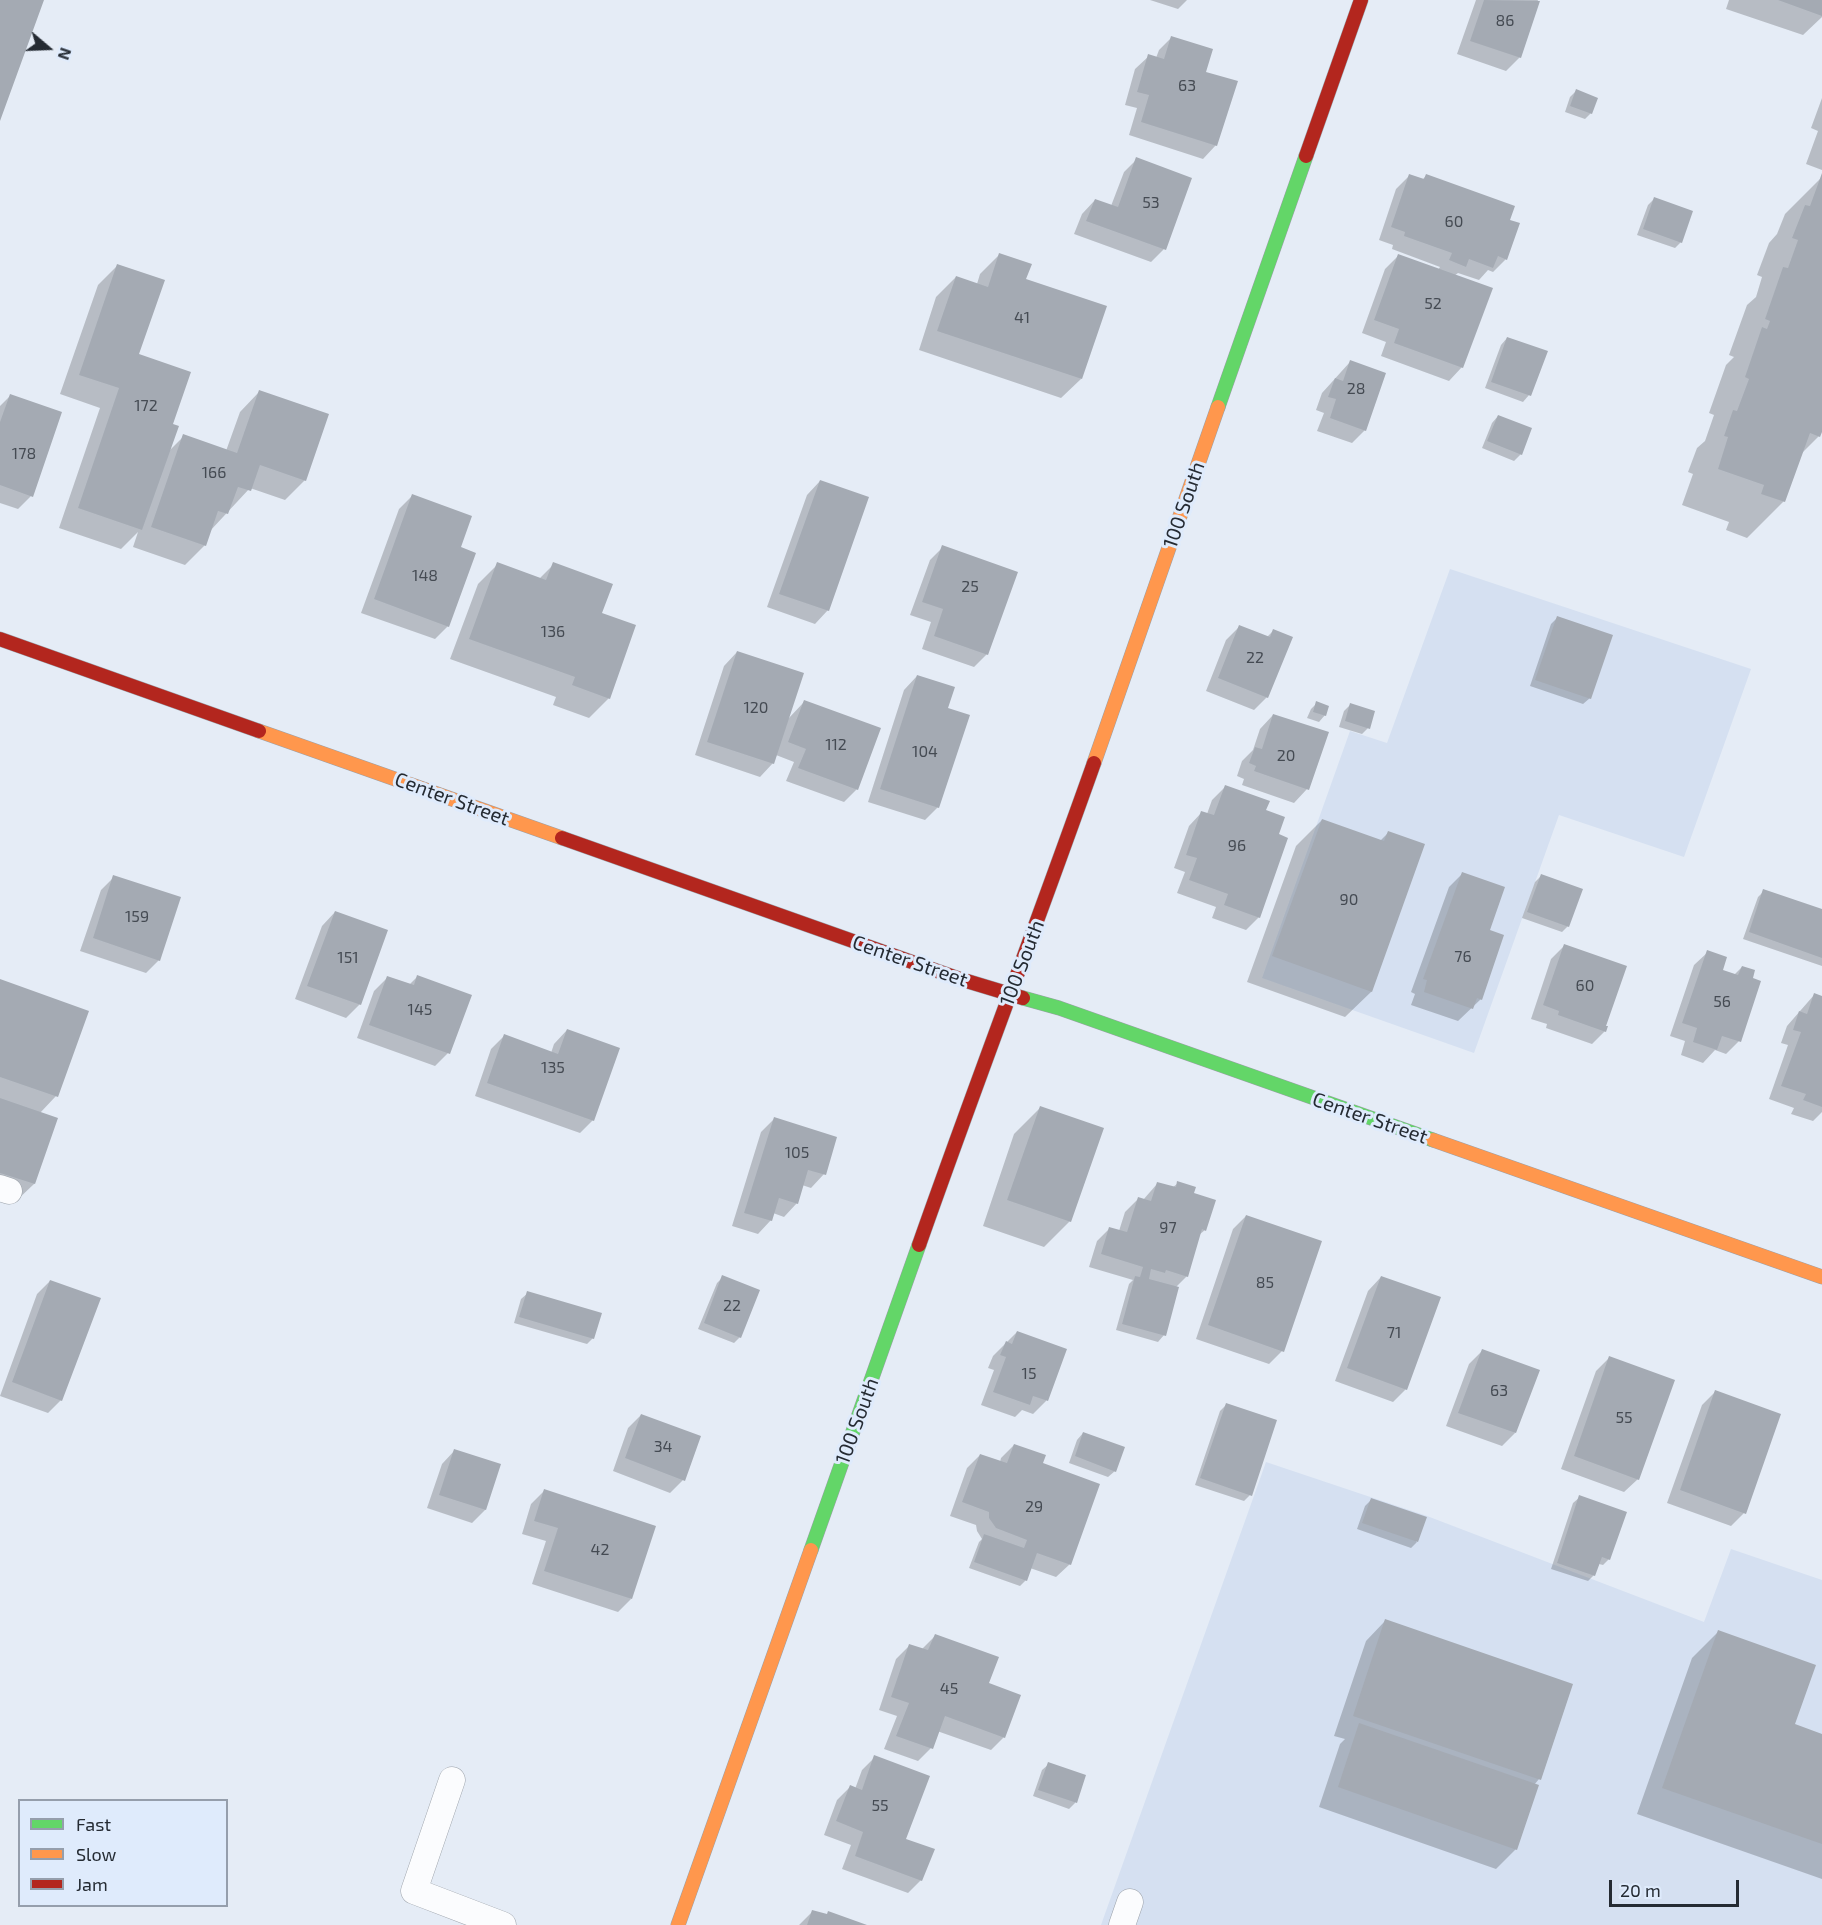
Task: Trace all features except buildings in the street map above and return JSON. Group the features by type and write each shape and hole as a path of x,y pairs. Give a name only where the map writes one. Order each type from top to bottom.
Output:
{"street":[{"name":"100 South","path":"678,1925 985,1058 1058,865 1361,0"},
{"name":"Center Street","path":"0,639 960,979 1059,1008 1822,1277"}],"lane":[{"path":"452,1780 414,1891 503,1925"}],"shaded area":[{"path":"1450,569 1751,669 1684,857 1559,815 1474,1053 1262,978 1350,731 1387,743"},
{"path":"1266,1462 1427,1516 1704,1622 1731,1549 1822,1580 1822,1925 1101,1925"}],"traffic: fast":[{"path":"1218,407 1306,156"},
{"path":"1023,998 1059,1008 1433,1140"},
{"path":"811,1550 919,1245"}],"traffic: slow":[{"path":"1094,763 1218,407"},
{"path":"259,731 562,838"},
{"path":"1433,1140 1822,1277"},
{"path":"678,1925 811,1550"}],"traffic: jam":[{"path":"1306,156 1361,0"},
{"path":"0,639 259,731"},
{"path":"919,1245 1094,763"},
{"path":"562,838 960,979 1023,998"}]}
